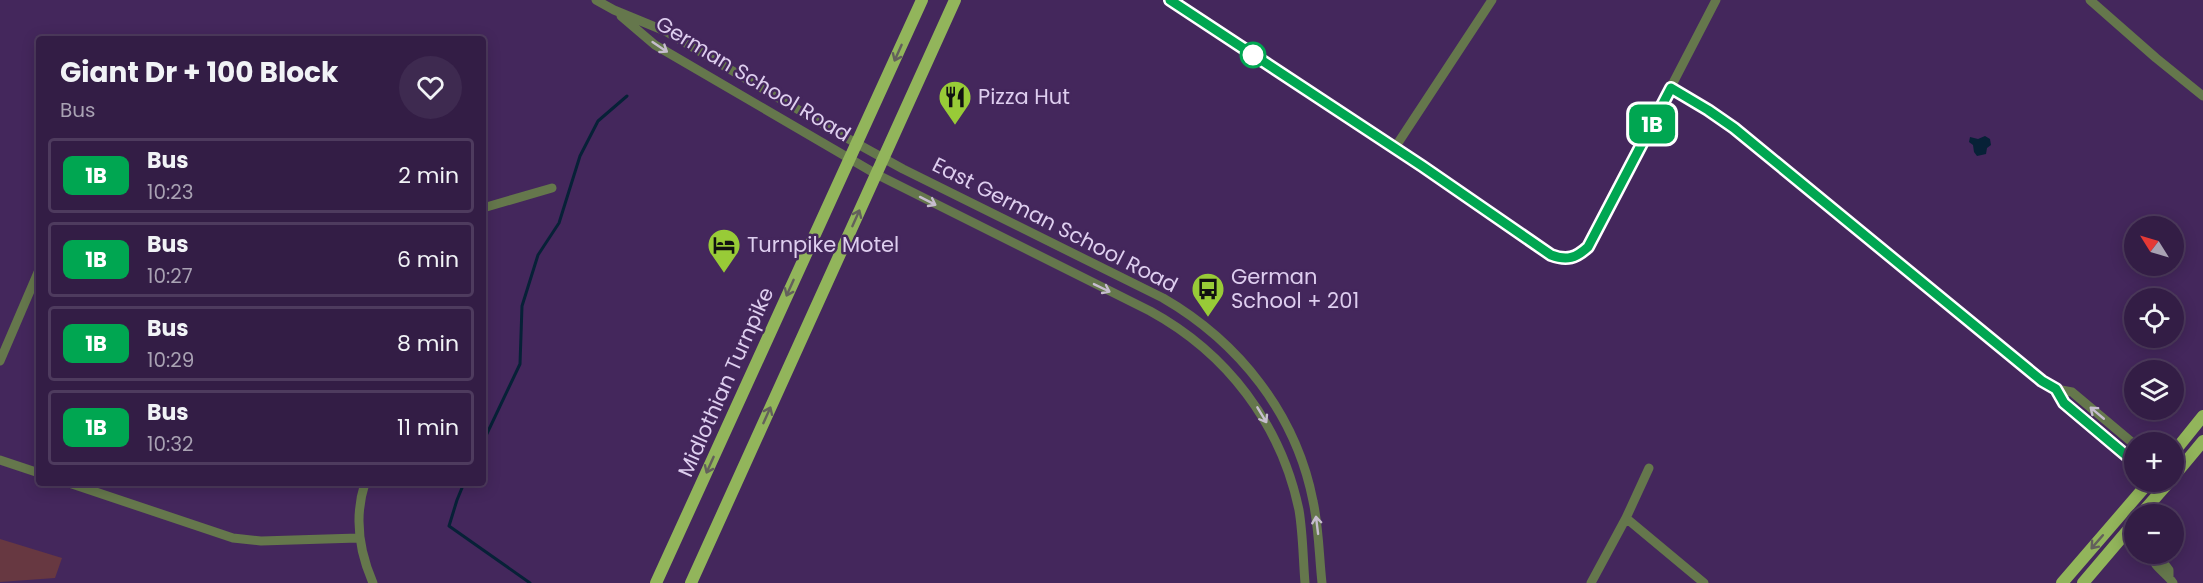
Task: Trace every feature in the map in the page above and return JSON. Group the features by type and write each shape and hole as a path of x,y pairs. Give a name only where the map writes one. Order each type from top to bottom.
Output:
{"main road":[{"name":"Midlothian Turnpike","path":"656,583 922,0"},
{"path":"690,583 955,0"},
{"path":"2184,440 2203,416"},
{"path":"2184,464 2203,441"},
{"path":"2061,583 2140,492"},
{"path":"2150,504 2160,492"},
{"path":"2083,583 2124,538"}],"street":[{"name":"German School Road","path":"596,0 665,31 883,158"},
{"path":"1170,0 1422,166 1551,255 1561,259 1579,255 1588,247 1716,0"},
{"path":"1394,149 1492,0"},
{"path":"2090,0 2203,96"},
{"name":"German School Road","path":"615,10 655,45 876,174"},
{"path":"1671,88 1734,128 2042,381 2056,389 2072,392 2124,436"},
{"name":"East German School Road","path":"883,158 1177,306 1204,325 1240,359 1270,398 1294,440 1309,483 1317,523 1322,583"},
{"name":"East German School Road","path":"876,174 1164,318 1204,347 1232,374 1256,407 1279,449 1295,495 1301,526 1305,583"},
{"path":"486,207 552,188"},
{"path":"0,361 36,277"},
{"path":"1121,296 1128,282"},
{"path":"2056,389 2064,403 2124,454"},
{"path":"0,460 36,472"},
{"path":"1591,583 1626,518 1649,468"},
{"path":"364,486 360,506 358,538 373,583"},
{"path":"98,488 233,538 261,541 358,538"},
{"path":"2120,516 2124,520"},
{"path":"1626,518 1704,583"},
{"path":"2156,564 2163,575 2171,580"},
{"path":"2164,564 2169,570 2171,580"}],"shaded area":[{"path":"0,539 62,558 55,578 0,582"}],"water":[{"path":"1985,136 1990,139 1991,145 1987,148 1986,154 1977,156 1973,145 1969,142 1970,137 1978,139"}],"waterway":[{"path":"486,436 520,364 522,306 538,255 559,223 580,156 598,121 627,96"},
{"path":"463,486 449,526 530,583"}],"bus line":[{"name":"1B","path":"1170,0 1422,166 1551,255 1561,259 1579,255 1588,247 1671,88 1734,128 2042,381 2056,389 2064,403 2124,454"}],"place":[{"name":"Pizza Hut","path":"955,126"},
{"name":"Turnpike Motel","path":"724,274"},
{"name":"German School + 201","path":"1208,318"}]}
